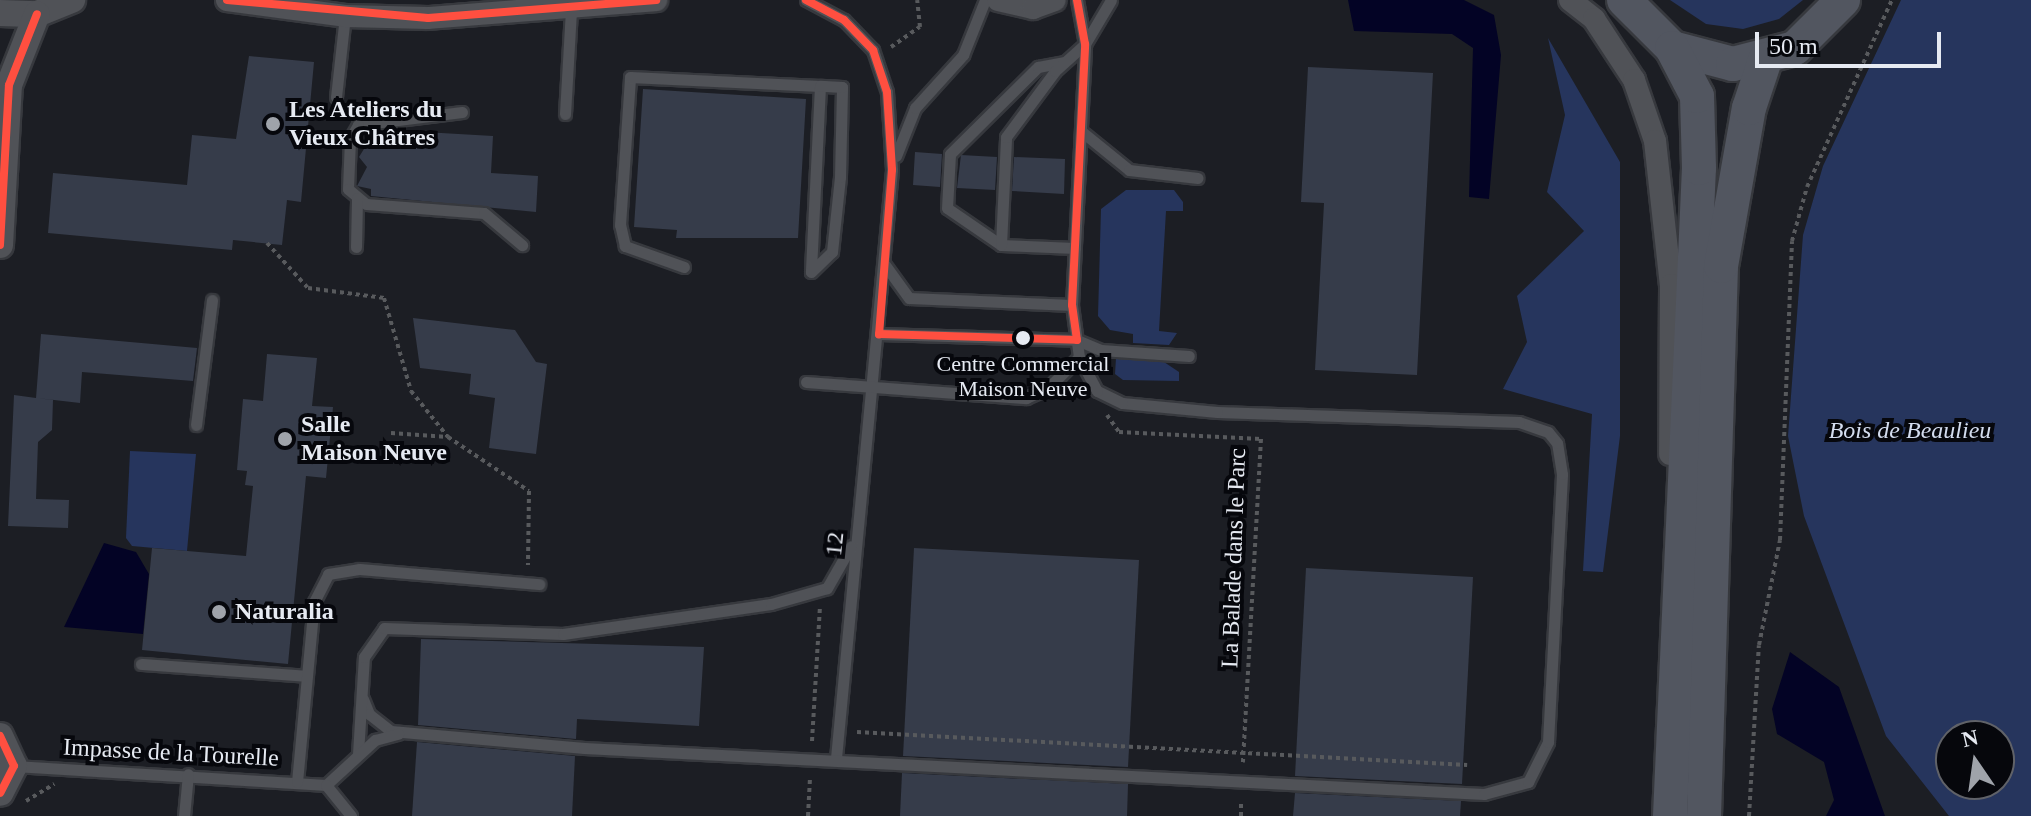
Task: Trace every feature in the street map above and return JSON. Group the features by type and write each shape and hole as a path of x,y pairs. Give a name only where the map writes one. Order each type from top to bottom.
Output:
{"main road":[{"path":"1624,0 1672,48 1697,96 1699,168 1669,816"},
{"path":"1672,48 1701,60 1765,60 1822,28 1843,0"},
{"path":"1704,816 1721,266 1749,108 1765,60"}],"street":[{"path":"0,13 37,14 72,0"},
{"path":"227,0 345,16 571,9 656,0"},
{"path":"998,0 1033,8 1055,0"},
{"path":"1570,0 1594,19 1634,80 1666,191 1669,816"},
{"path":"9,85 37,14"},
{"path":"0,50 9,85 0,245"},
{"path":"0,736 14,766 10,799"}],"lane":[{"path":"806,0 844,20 875,56 887,92 892,170"},
{"path":"892,170 915,108 963,55 985,0"},
{"path":"363,699 377,723 409,733 1484,794 1528,782 1548,742 1562,474 1557,443 1548,432 1519,422 1217,412 1122,403 1097,391 1079,357 1072,305 1085,44 1077,0"},
{"path":"1001,245 1006,137 1065,62 1085,44 1111,0"},
{"path":"565,114 571,9"},
{"path":"336,97 345,16"},
{"path":"1065,62 1038,67 950,154 947,208 1001,245 1075,248"},
{"path":"684,267 625,246 620,225 630,77 842,87 840,177 832,252 811,272 820,86"},
{"path":"356,247 357,198 347,173 358,125 462,112"},
{"path":"1081,131 1129,170 1198,178"},
{"name":"12","path":"836,758 876,389 892,170"},
{"path":"357,198 484,213 522,245"},
{"path":"885,265 909,298 1072,305"},
{"path":"196,425 212,300"},
{"path":"879,334 1077,340 1101,350 1189,356"},
{"path":"806,382 1026,398 1048,388 1079,357"},
{"path":"358,754 368,646 398,625 563,634 821,592 845,568 860,519"},
{"path":"297,782 314,602 328,574 359,569 533,584"},
{"path":"141,664 224,676 307,676"},
{"path":"351,816 326,785 375,740 409,733"},
{"name":"Impasse de la Tourelle","path":"14,766 188,774 326,785"},
{"path":"184,816 188,774"}],"path":[{"path":"875,56 920,27 917,0"},
{"path":"1749,816 1759,645 1780,540 1792,241 1807,187 1892,0"},
{"path":"267,243 308,288 384,298 411,391 448,437 529,491 533,584"},
{"name":"La Balade dans le Parc","path":"1097,391 1119,432 1261,439 1241,816"},
{"path":"391,433 448,437"},
{"path":"808,816 821,592"},
{"path":"838,731 1467,765"},
{"path":"10,799 38,790 55,791 54,769"}],"green space":[{"path":"1670,0 1803,0 1779,19 1743,29 1706,24"},
{"name":"Bois de Beaulieu","path":"1901,0 2031,0 2031,816 1949,816 1936,800 2015,800 2015,720 1935,720 1935,798 1886,736 1804,516 1788,436 1803,235 1823,166"},
{"path":"1548,38 1620,162 1620,436 1603,572 1583,571 1592,414 1503,389 1527,342 1517,296 1584,231 1547,192 1565,115"},
{"path":"1126,190 1174,190 1183,202 1183,211 1166,211 1159,331 1177,333 1169,345 1133,343 1133,334 1110,330 1098,316 1101,209"},
{"path":"1116,358 1161,360 1179,372 1179,381 1123,380 1115,374"},
{"path":"130,451 196,454 187,551 132,546 126,538"}],"shaded area":[{"path":"1348,0 1464,0 1494,15 1501,55 1489,199 1469,197 1473,48 1452,34 1354,31"},
{"path":"104,543 136,552 149,574 143,634 64,627"},
{"path":"1790,652 1839,687 1885,816 1826,816 1834,800 1824,762 1777,734 1772,709"}],"building":[{"name":"Les Ateliers du Vieux Châtres","path":"249,56 314,62 301,202 287,200 282,245 233,240 232,250 48,233 53,173 187,185 192,135 236,139"},
{"path":"1308,67 1433,73 1417,375 1315,370 1324,203 1301,202"},
{"path":"643,89 806,99 798,238 676,238 677,230 634,227"},
{"path":"375,131 493,136 491,173 538,176 536,212 371,196 371,189 357,186 367,167 359,157"},
{"path":"915,152 942,154 940,187 913,185"},
{"path":"961,155 997,157 995,190 957,188"},
{"path":"1014,157 1065,159 1064,194 1012,191"},
{"path":"413,318 515,330 536,362 547,364 536,454 489,448 495,398 469,394 471,374 420,368"},
{"path":"41,334 197,348 193,381 82,372 80,403 37,398 53,400 52,430 38,442 36,499 69,500 68,528 8,526 14,395 36,398"},
{"path":"267,354 317,358 312,406 333,407 326,478 306,476 288,664 142,650 152,548 246,556 253,486 245,485 247,471 237,470 243,399 263,401"},
{"path":"914,548 1139,560 1128,767 903,756"},
{"path":"1306,568 1473,577 1462,784 1295,776"},
{"path":"421,639 704,647 699,726 577,719 576,739 418,725"},
{"path":"417,742 575,756 572,816 412,816"},
{"path":"902,773 1128,784 1127,816 900,816"},
{"path":"1295,793 1461,801 1460,816 1293,816"}],"transit line":[{"path":"227,0 428,18 656,0"},
{"path":"806,0 844,20 873,50 887,92 892,170 879,334 1077,340 1072,305 1085,44 1077,0"},
{"path":"0,245 9,85 37,14"},
{"path":"0,736 14,766 0,793"}],"place":[{"name":"Les Ateliers du Vieux Châtres","path":"273,124"},
{"name":"Centre Commercial Maison Neuve","path":"1023,338"},
{"name":"Salle Maison Neuve","path":"285,439"},
{"name":"Naturalia","path":"219,612"}]}
